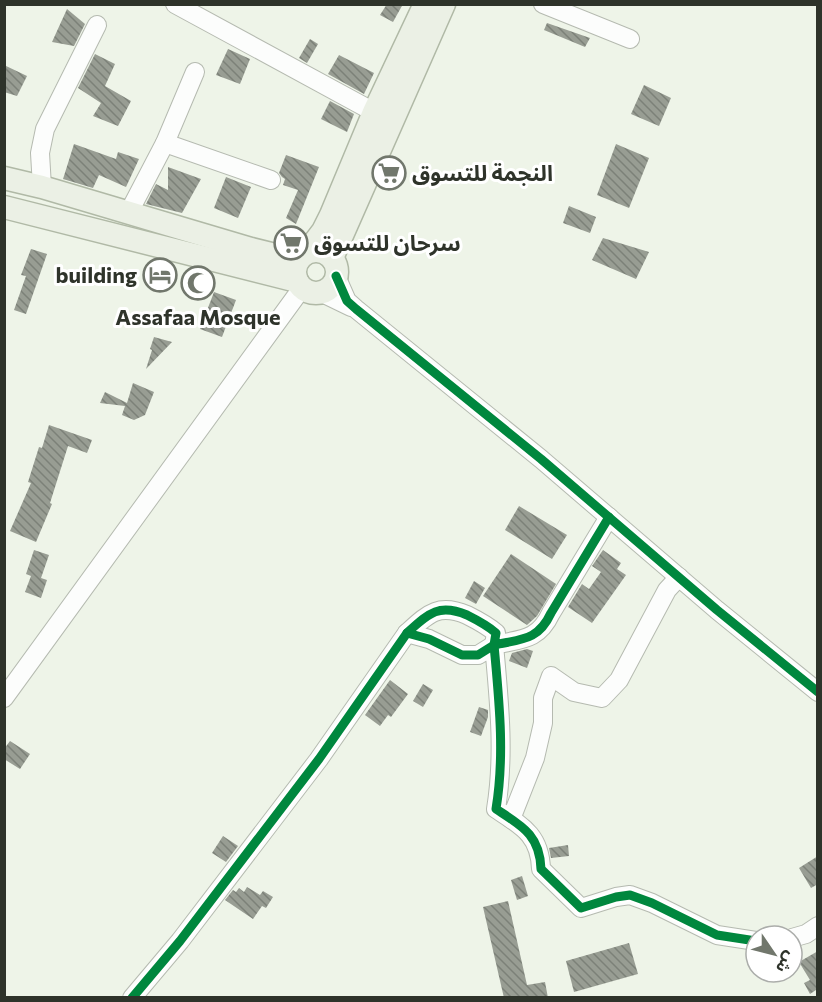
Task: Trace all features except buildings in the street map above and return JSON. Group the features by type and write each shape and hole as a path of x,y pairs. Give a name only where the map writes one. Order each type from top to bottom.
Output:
{"main road":[{"path":"317,279 295,270 303,255 323,231 331,215 374,112 425,4"},
{"path":"317,279 444,4"},
{"path":"4,178 275,255 303,255 316,250 325,253 317,279"},
{"path":"4,207 317,279"}],"street":[{"path":"175,4 374,112"},
{"path":"543,4 630,39"},
{"path":"42,187 40,153 45,129 97,25"},
{"path":"129,212 165,143 195,72"},
{"path":"165,143 271,180"},
{"path":"4,698 317,279 541,459 818,692"},
{"path":"407,633 429,639 462,655 478,655 494,645 531,636 545,626 609,517"},
{"path":"511,819 535,758 543,723 543,698 551,676 573,692 602,698 619,680 667,590 679,577"},
{"path":"132,998 180,941 319,759 407,633 425,617 443,610 455,609 496,633 494,645 502,732 496,809 532,837 541,854 541,868 581,908 630,895 717,935 744,939"},
{"path":"804,935 818,926"}],"cycle path":[{"path":"336,276 347,301 356,309 541,459 717,610 818,692"},
{"path":"132,998 180,941 319,759 407,633 434,612 448,610 467,615 493,630 496,633 494,645 520,640 534,634 546,622 609,517"},
{"path":"407,633 429,639 462,655 478,655 494,645 501,747 496,809 528,833 537,848 541,869 581,908 630,895 652,903 717,935 744,939"}],"place":[{"name":"النجمة للتسوق","path":"389,173"},
{"name":"سرحان للتسوق","path":"291,243"},
{"name":"building","path":"160,275"},
{"name":"Assafaa Mosque","path":"198,283"}]}
